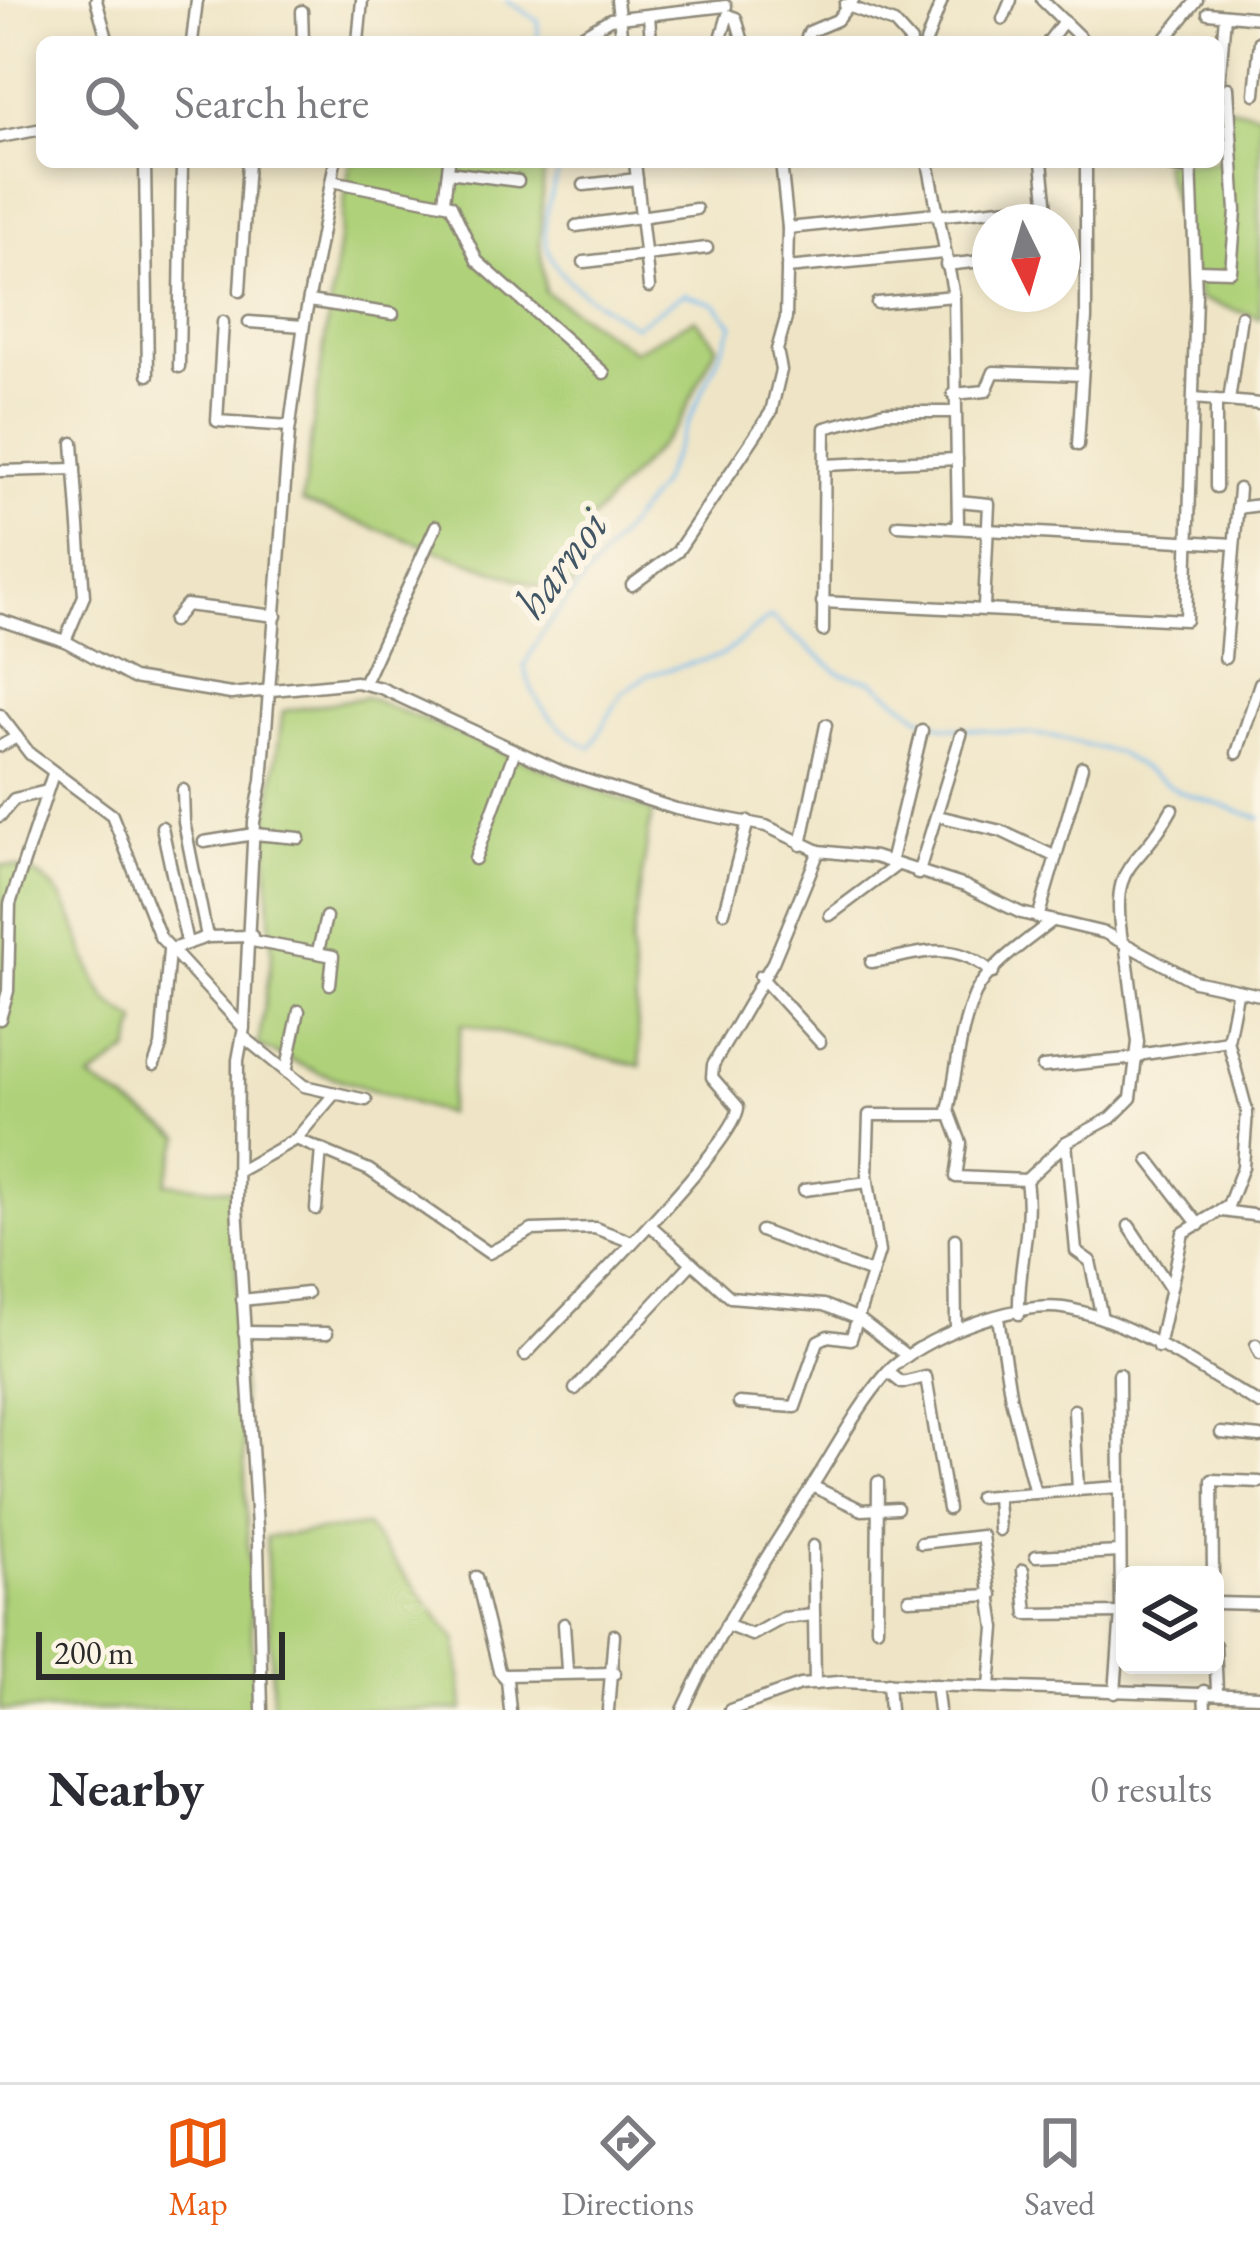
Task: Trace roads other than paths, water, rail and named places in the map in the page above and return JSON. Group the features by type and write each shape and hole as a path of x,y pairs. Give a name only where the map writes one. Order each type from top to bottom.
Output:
{"street":[{"path":"96,0 106,36"},
{"path":"193,36 196,0"},
{"path":"617,0 621,36"},
{"path":"928,36 942,0"},
{"path":"1003,19 1011,0"},
{"path":"1042,0 1079,36"},
{"path":"1168,36 1197,0"},
{"path":"807,36 837,20 849,3 894,23 906,36"},
{"path":"359,36 362,4"},
{"path":"579,36 596,24 649,15 671,6 727,7 740,36"},
{"path":"302,11 303,36"},
{"path":"1208,13 1260,18"},
{"path":"649,15 651,36"},
{"path":"1224,36 1225,15"},
{"path":"1053,36 1064,21"},
{"path":"1224,88 1258,95 1260,41"},
{"path":"1196,270 1231,271 1236,211 1224,112"},
{"path":"0,137 36,130"},
{"path":"145,168 148,375"},
{"path":"179,368 182,168"},
{"path":"240,291 248,168"},
{"path":"262,1710 237,1172 238,1060 252,939 254,834 290,426 303,326 334,168"},
{"path":"449,168 444,201 477,261 604,373"},
{"path":"454,168 518,181"},
{"path":"636,168 650,287"},
{"path":"632,585 677,552 771,412 782,370 777,350 786,318 788,228 782,168"},
{"path":"929,168 954,296 958,524"},
{"path":"1043,168 1046,204"},
{"path":"1078,446 1086,168"},
{"path":"822,602 984,606 1183,623 1194,398 1191,168"},
{"path":"584,184 637,179"},
{"path":"332,181 444,201"},
{"path":"576,226 696,209"},
{"path":"788,228 972,211"},
{"path":"584,262 706,248"},
{"path":"787,268 972,260"},
{"path":"878,303 954,296"},
{"path":"309,301 393,314"},
{"path":"1216,488 1222,400 1241,316"},
{"path":"223,322 217,421 290,426"},
{"path":"249,322 303,326"},
{"path":"953,394 986,391 994,372 1082,375"},
{"path":"1194,398 1260,404"},
{"path":"823,631 825,428 884,412 954,412"},
{"path":"65,641 84,596 73,443"},
{"path":"825,465 957,459"},
{"path":"0,471 75,469"},
{"path":"1225,658 1238,489"},
{"path":"958,502 989,505 984,606"},
{"path":"1237,508 1260,506"},
{"path":"898,525 958,524 989,532 1234,544"},
{"path":"364,683 436,526"},
{"path":"173,621 186,605 276,616"},
{"path":"0,620 65,641 121,675 231,694 364,683 514,752 676,809 748,821 819,851 893,864 965,886 1045,920 1124,945 1237,994 1260,995"},
{"path":"1237,753 1260,683"},
{"path":"0,715 53,773 112,815 141,900 169,950 244,1033 304,1086 366,1100"},
{"path":"801,844 826,724"},
{"path":"830,915 893,864 922,731"},
{"path":"918,874 961,735"},
{"path":"0,746 16,737"},
{"path":"475,859 514,752"},
{"path":"1082,766 1056,857 1045,920 976,992 963,1049 954,1059 949,1111 961,1143 957,1178 1026,1180 1066,1142 1111,1118 1131,1098 1138,1057 1115,894 1121,874 1158,836 1172,809"},
{"path":"0,1019 8,991 8,914 53,773"},
{"path":"184,790 184,821 207,937"},
{"path":"0,816 14,799 47,791"},
{"path":"938,816 1001,831 1056,857"},
{"path":"724,911 748,821"},
{"path":"162,827 187,943"},
{"path":"204,842 254,834 299,838"},
{"path":"525,1355 650,1226 739,1116 735,1100 711,1073 760,976 773,962 819,851"},
{"path":"318,951 326,917"},
{"path":"169,950 207,937 252,939 318,951 335,958 330,984"},
{"path":"871,962 932,948 973,956 993,974"},
{"path":"154,1065 161,1046 169,950"},
{"path":"760,976 820,1042"},
{"path":"1158,1347 1183,1233 1222,1211 1243,1167 1246,1118 1228,1041 1237,994"},
{"path":"286,1072 299,1011"},
{"path":"1043,1067 1228,1041"},
{"path":"237,1172 296,1139 334,1094"},
{"path":"739,1403 795,1407 818,1341 828,1336 850,1340 879,1252 868,1182 869,1115 949,1111"},
{"path":"1246,1118 1260,1121"},
{"path":"296,1139 369,1170 489,1253 532,1230 595,1228 632,1242"},
{"path":"1066,1142 1076,1251 1090,1261 1102,1318"},
{"path":"316,1209 321,1149"},
{"path":"1149,1160 1199,1226"},
{"path":"1019,1314 1018,1282 1029,1245 1026,1180"},
{"path":"804,1190 868,1182"},
{"path":"1222,1211 1260,1216"},
{"path":"650,1226 739,1300 824,1305 859,1319 908,1356"},
{"path":"1129,1226 1170,1288"},
{"path":"760,1231 872,1273"},
{"path":"955,1239 956,1330"},
{"path":"575,1389 692,1263"},
{"path":"242,1300 307,1293"},
{"path":"686,1709 726,1625 888,1372 956,1330 1058,1307 1102,1318 1260,1404"},
{"path":"998,1318 1010,1400 1035,1493"},
{"path":"244,1332 327,1333"},
{"path":"888,1372 902,1383 926,1377 948,1509"},
{"path":"1119,1374 1121,1566"},
{"path":"1074,1410 1078,1490"},
{"path":"1221,1432 1260,1437"},
{"path":"1213,1566 1212,1480 1260,1482"},
{"path":"877,1628 878,1482"},
{"path":"812,1486 862,1510 897,1508"},
{"path":"979,1497 1119,1487"},
{"path":"997,1496 999,1530"},
{"path":"921,1543 982,1536 995,1628 990,1686"},
{"path":"813,1546 815,1684"},
{"path":"1036,1556 1120,1552"},
{"path":"1023,1570 1028,1614 1116,1612"},
{"path":"476,1577 499,1671 505,1675 567,1670 615,1673"},
{"path":"909,1599 992,1594"},
{"path":"1224,1604 1260,1604"},
{"path":"726,1625 752,1635 783,1618 814,1615"},
{"path":"564,1624 567,1670"},
{"path":"608,1710 615,1673 614,1635"},
{"path":"1115,1693 1117,1674"},
{"path":"1205,1710 1212,1674"},
{"path":"505,1675 510,1710"},
{"path":"888,1683 890,1710"},
{"path":"730,1710 815,1684 936,1684 1115,1693 1210,1691 1260,1696"},
{"path":"936,1684 939,1710"},
{"path":"1146,1710 1147,1692"}],"waterway":[{"name":"harnoi","path":"507,0 538,21 538,36"},
{"name":"harnoi","path":"561,168 551,195 546,243 566,278 635,326 684,294 715,304 733,325 658,488 543,631 524,666 533,692 556,724 591,748 621,694 648,675 723,655 770,617 839,673 872,681 920,717 945,727 1052,736 1118,753 1180,792 1260,818"}]}
